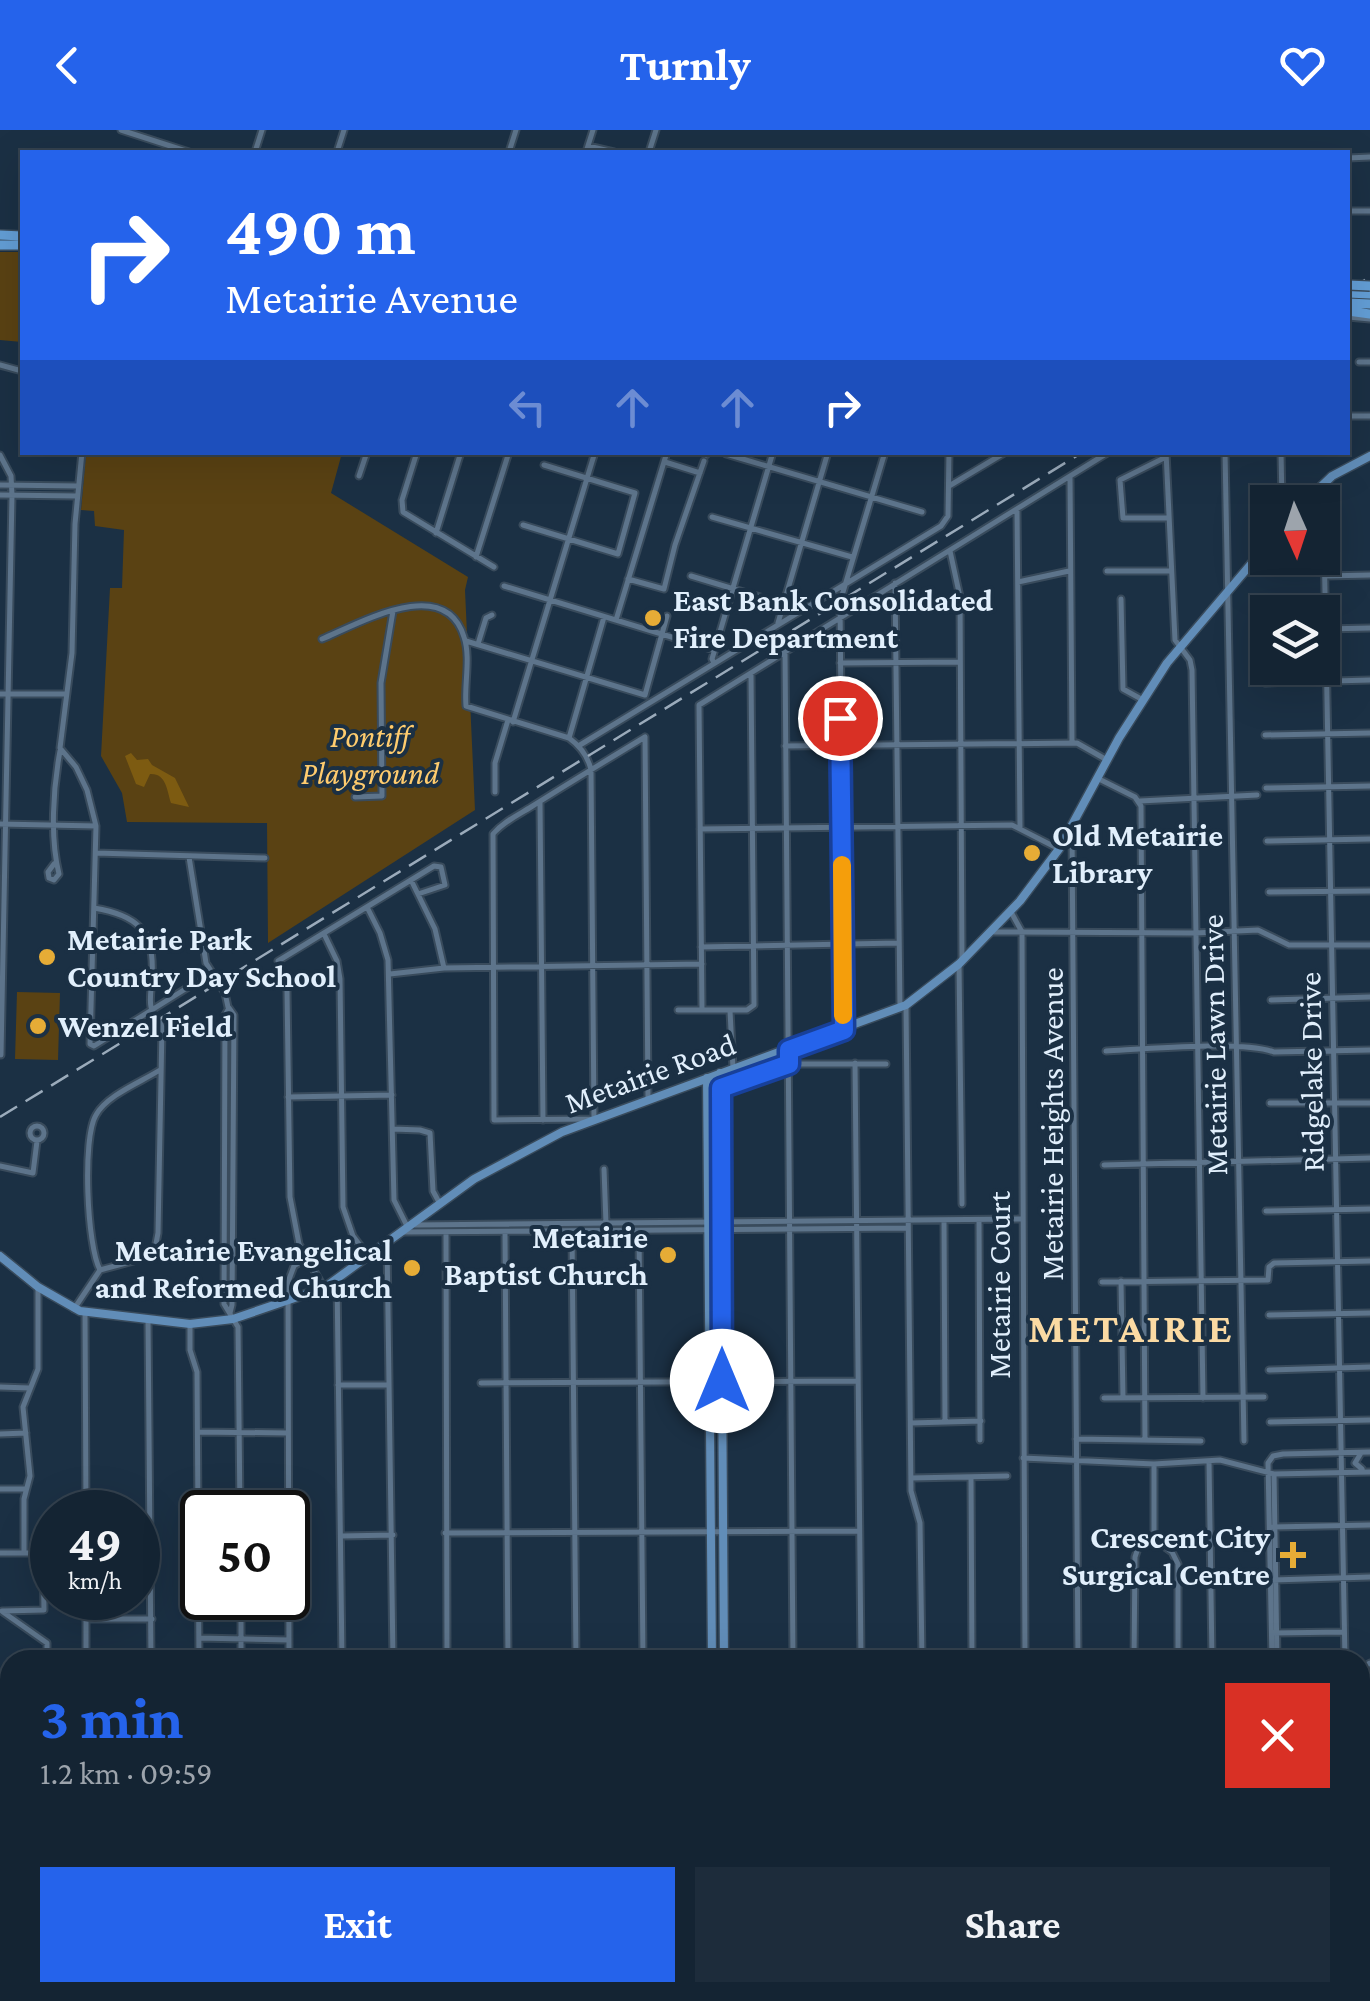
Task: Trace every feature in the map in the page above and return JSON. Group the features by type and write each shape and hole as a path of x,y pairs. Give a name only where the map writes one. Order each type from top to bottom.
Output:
{"main road":[{"path":"1323,483 1370,456"},
{"name":"Metairie Road","path":"0,1256 38,1287 85,1312 190,1324 288,1302 324,1288 511,1156 594,1119 708,1083 720,1073 903,1007 961,963 1011,912 1059,849 1142,700 1180,647 1250,564"},
{"path":"720,1073 724,1650"},
{"path":"708,1083 712,1650"}],"street":[{"path":"121,130 182,150"},
{"path":"587,149 593,130"},
{"path":"156,142 158,133"},
{"path":"1360,362 1370,362"},
{"path":"0,455 12,486 3,694 1,1055"},
{"path":"54,864 55,775 72,653 82,455"},
{"path":"359,476 365,455"},
{"path":"415,455 402,507 407,516 494,567"},
{"path":"436,533 460,455"},
{"path":"476,557 506,455"},
{"path":"494,792 496,762 532,661 594,455"},
{"path":"616,620 667,455"},
{"path":"729,455 922,512"},
{"path":"714,663 714,650 772,455"},
{"path":"777,626 827,455"},
{"path":"844,1030 840,616 852,557 883,455"},
{"path":"580,746 941,526 947,520 949,455"},
{"path":"949,486 1001,455"},
{"path":"702,1010 698,705 1105,455"},
{"path":"1168,518 1123,518 1120,480 1166,455 1175,640 1190,660 1192,670 1203,1398"},
{"name":"Metairie Lawn Drive","path":"1224,455 1244,1440"},
{"path":"1282,455 1282,485"},
{"path":"628,578 664,590 706,456"},
{"path":"664,462 700,473"},
{"path":"524,525 618,554 636,493 544,465"},
{"path":"1070,477 1072,743"},
{"name":"Ridgelake Drive","path":"1323,483 1325,595"},
{"path":"0,486 78,486"},
{"path":"0,494 77,496"},
{"path":"1017,509 1018,827"},
{"path":"712,517 852,557"},
{"path":"949,550 960,591 962,1204"},
{"path":"1018,582 1070,571"},
{"path":"1107,571 1170,571"},
{"path":"1325,576 1370,575"},
{"path":"691,576 783,604"},
{"path":"0,580 10,580"},
{"path":"895,583 898,944 903,1007 911,1491 920,1523 922,1650"},
{"path":"504,586 714,650"},
{"path":"1122,599 1123,686 1142,700"},
{"path":"322,639 414,605 442,608 455,619 466,641 466,704 471,710 569,738 580,746 591,770 594,1119 494,1120 493,834 540,801 591,770 645,737 648,1099"},
{"path":"354,797 382,796 381,683 393,611"},
{"path":"478,644 486,618 492,615"},
{"path":"569,738 604,616"},
{"path":"649,704 645,695 668,616"},
{"path":"1340,629 1370,628"},
{"path":"466,641 645,695"},
{"path":"785,651 792,1650"},
{"path":"840,663 960,662"},
{"path":"678,1010 752,1008 752,673"},
{"path":"1340,681 1370,680"},
{"name":"Ridgelake Drive","path":"1326,685 1345,1650"},
{"path":"3,694 66,694"},
{"path":"1265,735 1370,733"},
{"path":"785,746 1072,743 1107,760"},
{"path":"60,748 76,767 87,790 96,826 92,1046 211,972"},
{"path":"1097,778 1140,801 1256,795"},
{"path":"1266,788 1370,786"},
{"path":"540,801 544,1120"},
{"path":"1140,801 1145,1049 1145,1440"},
{"path":"3,824 96,826"},
{"path":"700,829 1018,827 1059,849"},
{"name":"Metairie Heights Avenue","path":"1072,827 1078,1650"},
{"path":"1267,841 1370,838"},
{"path":"96,853 265,858"},
{"path":"189,857 206,964 234,1014 231,1316 238,1328 240,1490"},
{"path":"324,1288 305,1259 294,1231 290,1197 287,990 278,962 434,866 441,868 446,883 418,894"},
{"path":"411,880 435,929 444,968"},
{"path":"1269,892 1370,892"},
{"path":"367,907 386,948 390,974 394,1200 407,1228"},
{"path":"74,1309 100,1270 142,1259 155,1248 162,1028 151,1010 153,958 149,941 135,920 94,908"},
{"name":"Metairie Court","path":"1011,912 1022,932 1026,1650"},
{"path":"994,932 1234,930 1264,931 1290,945 1370,944"},
{"path":"324,934 337,960 340,980 344,1207 353,1236 368,1256"},
{"path":"702,947 898,944"},
{"path":"390,974 444,968 702,964"},
{"path":"1270,1000 1370,997"},
{"path":"730,1010 733,1068"},
{"path":"1106,1051 1236,1047 1274,1052 1370,1050"},
{"path":"856,1063 860,1650"},
{"path":"708,1083 721,1088 789,1064 886,1064"},
{"path":"100,1270 89,1210 90,1133 94,1117 104,1105 161,1069"},
{"path":"288,1097 392,1095"},
{"path":"1270,1103 1370,1103"},
{"path":"393,1129 430,1133 433,1192 440,1204"},
{"path":"0,1166 32,1173 37,1140"},
{"path":"1104,1165 1370,1158"},
{"path":"604,1169 606,1224"},
{"path":"1266,1211 1370,1209"},
{"path":"407,1228 857,1226 1022,1219"},
{"path":"979,1220 980,1440"},
{"path":"944,1221 946,1422"},
{"path":"572,1228 606,1224 639,1227"},
{"path":"639,1227 643,1650"},
{"path":"407,1228 446,1228"},
{"path":"446,1228 447,1650"},
{"path":"506,1228 508,1650"},
{"path":"572,1228 576,1650"},
{"path":"387,1243 393,1650"},
{"path":"289,1650 289,1275 305,1259"},
{"path":"1102,1282 1268,1280 1272,1264 1370,1261"},
{"path":"337,1279 342,1650"},
{"path":"1120,1281 1123,1398"},
{"path":"24,1554 30,1450 23,1407 38,1370 38,1287"},
{"path":"85,1312 86,1490"},
{"path":"1269,1315 1370,1313"},
{"path":"148,1320 150,1490"},
{"path":"190,1324 190,1350 197,1372 198,1650"},
{"path":"1269,1370 1370,1367"},
{"path":"481,1383 857,1381"},
{"path":"338,1385 389,1385"},
{"path":"0,1387 29,1388"},
{"path":"1104,1398 1264,1397"},
{"path":"1270,1422 1370,1420"},
{"path":"910,1423 980,1421"},
{"path":"198,1432 288,1433"},
{"path":"0,1434 26,1434"},
{"path":"1076,1439 1200,1441"},
{"path":"1361,1452 1355,1463 1370,1471"},
{"path":"1274,1650 1268,1463 1273,1456 1370,1452"},
{"path":"1023,1458 1154,1464 1209,1461 1235,1463 1270,1473 1370,1471"},
{"path":"1209,1461 1212,1650"},
{"path":"1154,1464 1154,1539"},
{"path":"911,1478 1007,1476"},
{"path":"971,1477 972,1650"},
{"path":"0,1488 26,1489"},
{"path":"1272,1527 1370,1525"},
{"path":"445,1533 858,1531"},
{"path":"342,1536 393,1535"},
{"path":"1134,1650 1135,1557 1138,1548 1154,1539"},
{"path":"1154,1539 1172,1552 1178,1564 1178,1650"},
{"path":"0,1553 43,1554 44,1610 1,1611"},
{"path":"1273,1580 1370,1578"},
{"path":"1,1611 48,1642 48,1650"},
{"path":"86,1620 86,1650"},
{"path":"152,1620 152,1650"},
{"path":"241,1620 241,1650"},
{"path":"1274,1633 1344,1632"},
{"path":"199,1638 289,1640"}],"green space":[{"path":"0,252 20,252 20,342 0,340"},
{"name":"Pontiff Playground","path":"86,455 341,455 331,493 468,577 465,590 475,810 268,943 267,823 127,822 122,793 101,756 110,588 122,588 124,530 95,526 94,511 81,510"},
{"name":"Wenzel Field","path":"17,992 60,993 58,1060 15,1059"}],"shaded area":[{"path":"131,753 137,760 148,759 175,778 189,807 171,803 165,783 155,774 150,774 144,787 136,784 125,756"}],"railway":[{"path":"1350,289 1370,277"},
{"path":"0,1117 1078,455"}],"slow traffic":[{"path":"842,865 843,1015"}],"place":[{"name":"East Bank Consolidated Fire Department","path":"653,618"},
{"name":"Old Metairie Library","path":"1032,853"},
{"name":"Metairie Park Country Day School","path":"47,957"},
{"name":"Wenzel Field","path":"38,1026"},
{"name":"Metairie Baptist Church","path":"668,1255"},
{"name":"Metairie Evangelical and Reformed Church","path":"412,1268"},
{"name":"Crescent City Surgical Centre","path":"1293,1555"}],"district":[{"name":"METAIRIE","path":"1131,1327"}],"route":[{"path":"722,1381 721,1088 789,1064 789,1050 844,1030 840,718"}]}
